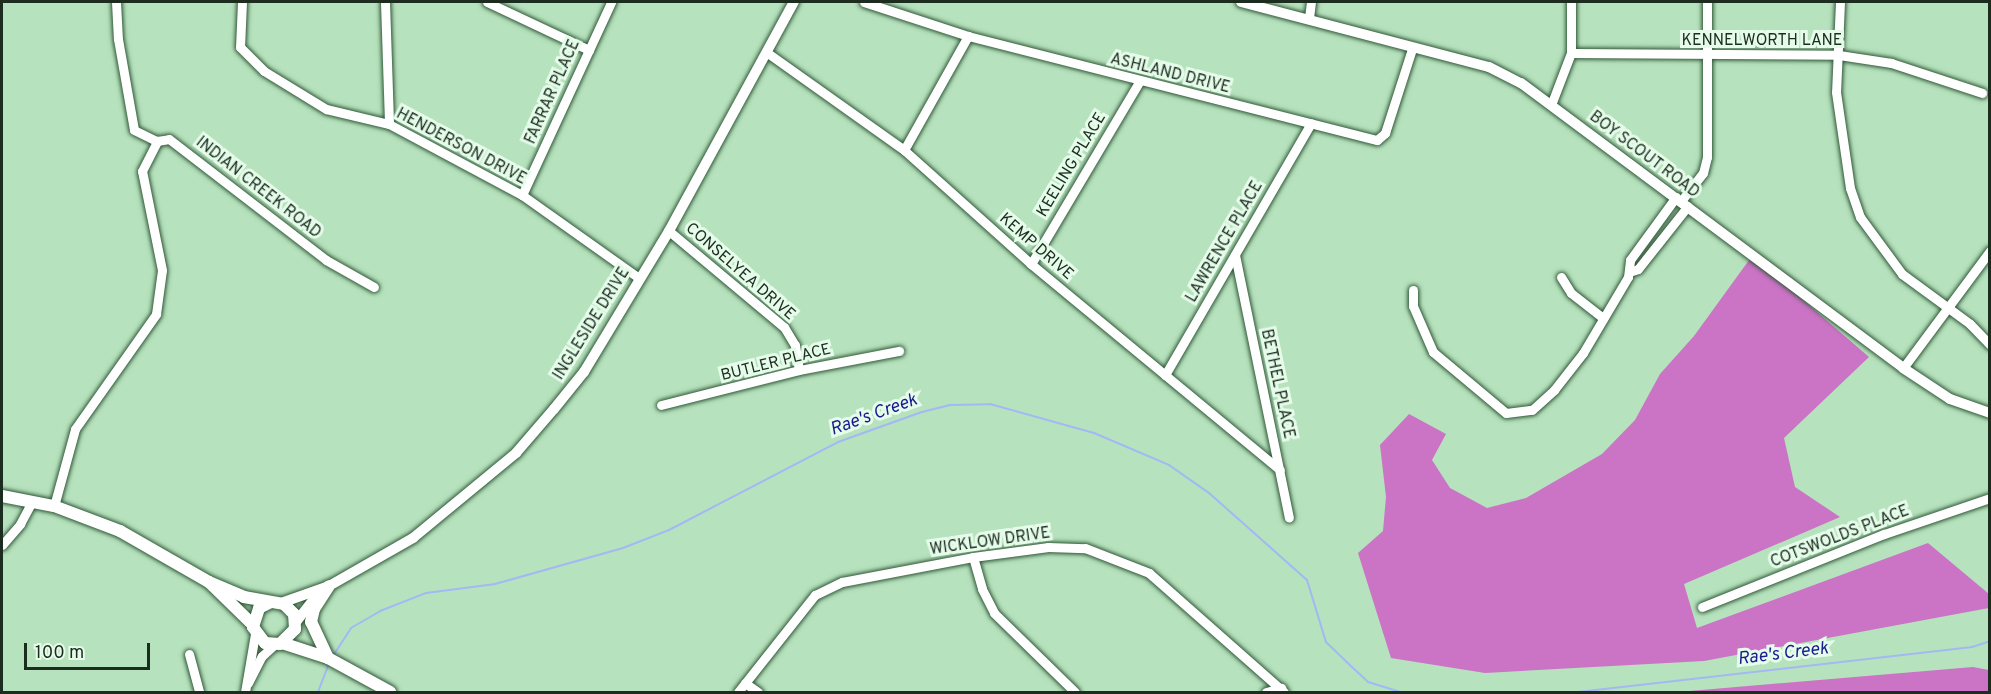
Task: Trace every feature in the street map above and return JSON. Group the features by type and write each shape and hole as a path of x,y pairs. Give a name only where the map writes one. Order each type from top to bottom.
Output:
{"main road":[{"path":"2,496 54,506 120,531 209,582 244,597 276,602 290,608 296,623 326,654 390,693"},
{"path":"209,582 265,643 326,654"},
{"path":"326,654 313,631 312,616 329,586"},
{"path":"254,630 259,608 276,602"},
{"path":"278,644 292,636 296,623"}],"street":[{"name":"INDIAN CREEK ROAD","path":"116,2 118,39 134,130 157,141 169,139 326,260 374,288"},
{"name":"HENDERSON DRIVE","path":"242,2 240,47 264,71 326,109 389,124 522,195 639,278"},
{"path":"385,2 389,124"},
{"path":"488,2 589,50"},
{"name":"FARRAR PLACE","path":"522,195 611,2"},
{"name":"INGLESIDE DRIVE","path":"296,623 309,601 329,586 412,538 516,453 584,372 669,231 769,54 794,2"},
{"name":"ASHLAND DRIVE","path":"864,2 968,36 1139,82 1377,140 1385,133 1412,49"},
{"name":"BOY SCOUT ROAD","path":"1241,2 1309,18 1412,49 1489,67 1521,83 1903,368 1950,399 1989,413"},
{"path":"1309,18 1311,2"},
{"path":"1551,105 1571,53 1571,2"},
{"path":"1629,272 1638,270 1703,172 1707,157 1707,2"},
{"path":"1840,2 1836,92 1850,188 1860,217 1902,274 1970,324 1989,345"},
{"path":"904,150 968,36"},
{"name":"KENNELWORTH LANE","path":"1571,53 1706,57 1839,55 1891,63 1982,93"},
{"name":"KEMP DRIVE","path":"769,54 904,150 1031,264 1280,470"},
{"name":"KEELING PLACE","path":"1031,264 1139,82"},
{"name":"LAWRENCE PLACE","path":"1165,375 1311,123"},
{"path":"54,506 75,429 156,314 162,270 142,171 157,141"},
{"path":"1413,290 1413,306 1433,352 1506,413 1532,410 1554,390 1583,353 1629,272 1630,260 1682,202"},
{"name":"CONSELYEA DRIVE","path":"669,231 784,327 795,345 799,370"},
{"path":"1903,368 1989,251"},
{"name":"BETHEL PLACE","path":"1235,255 1289,518"},
{"path":"1562,277 1571,293 1604,318"},
{"name":"BUTLER PLACE","path":"661,405 799,370 899,351"},
{"name":"COTSWOLDS PLACE","path":"1702,607 1884,534 1989,498"},
{"path":"2,544 20,524 32,501"},
{"name":"WICKLOW DRIVE","path":"738,693 815,595 842,582 973,557 1048,547 1085,548 1149,573 1282,690"},
{"path":"973,557 982,589 994,613 1075,693"},
{"name":"INGLESIDE DRIVE","path":"276,602 329,586"},
{"path":"245,690 254,630"},
{"path":"245,690 262,656 278,644"},
{"path":"189,654 199,693"},
{"path":"745,683 758,693"},
{"path":"1266,693 1282,690"}],"shaded area":[{"path":"1752,256 1869,357 1784,438 1795,487 1840,517 1684,584 1697,628 1928,543 1989,594 1989,608 1704,661 1485,673 1391,658 1358,553 1383,531 1386,497 1380,445 1409,414 1446,434 1432,460 1450,488 1487,508 1526,498 1602,454 1635,420 1660,374 1694,336"},
{"path":"1973,667 1989,670 1989,692 1678,692"}],"waterway":[{"name":"Rae's Creek","path":"333,656 351,628 380,611 426,593 495,584 623,548 669,530 838,442 922,412 951,405 990,404 1094,433 1169,465 1209,493 1307,580 1326,642 1368,682 1401,692"},
{"name":"Rae's Creek","path":"1578,692 1972,647 1990,641"},
{"name":"Rae's Creek","path":"318,692 329,664"}]}
